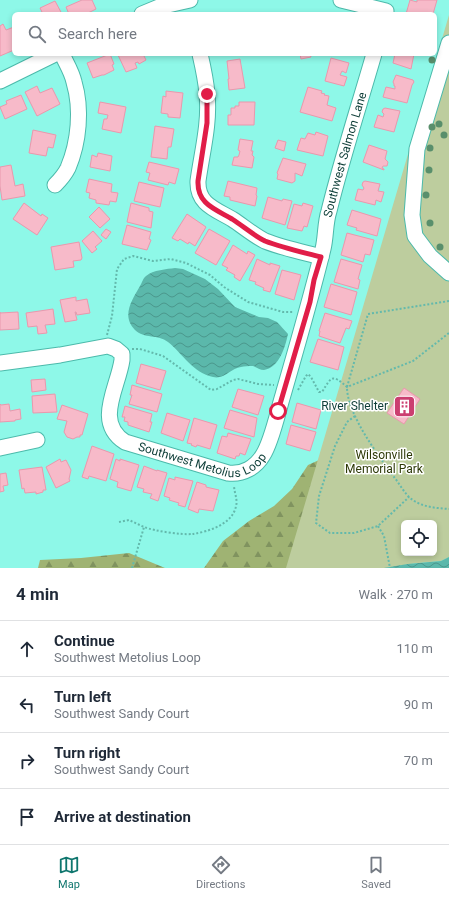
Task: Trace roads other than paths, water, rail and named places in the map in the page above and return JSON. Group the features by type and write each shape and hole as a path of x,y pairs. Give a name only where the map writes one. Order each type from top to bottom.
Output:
{"street":[{"path":"341,0 387,8"},
{"path":"147,12 159,7 189,5"},
{"path":"449,42 417,149 412,215 415,236 430,256 449,273"},
{"path":"0,81 51,56"},
{"path":"55,185 68,168 74,148 78,124 79,107 77,92 69,68 63,56"},
{"path":"200,56 206,82 208,104 207,123 198,181 200,198 209,206 265,241 321,257"},
{"name":"Southwest Salmon Lane","path":"321,257 329,211 373,56"},
{"name":"Southwest Metolius Loop","path":"0,362 78,352 108,346 116,349 122,354 122,364 109,414 110,426 116,435 125,442 221,471 233,474 240,473 252,468 266,449 306,314 321,257"},
{"path":"0,448 37,440"}],"water":[{"path":"175,268 183,269 205,279 218,289 235,307 259,317 268,318 277,322 288,334 278,361 270,368 264,370 253,366 242,367 234,369 221,377 213,377 200,372 168,342 160,338 143,335 135,330 129,319 129,308 144,278 156,271"},
{"path":"449,557 449,568 384,568 441,561"}],"place":[{"name":"River Shelter","path":"404,406"}],"park label":[{"name":"Wilsonville Memorial Park","path":"384,462"}]}
